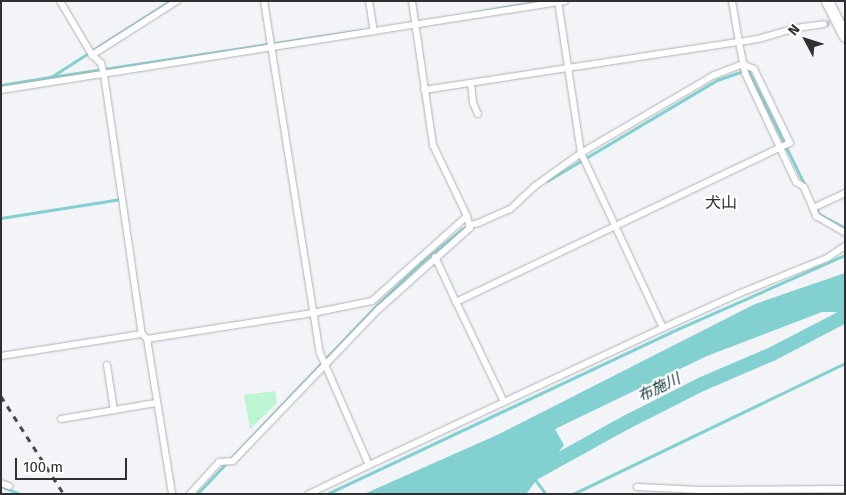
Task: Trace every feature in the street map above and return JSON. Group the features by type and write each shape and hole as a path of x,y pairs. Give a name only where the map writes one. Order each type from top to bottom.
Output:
{"highway":[{"path":"828,1 845,36"}],"street":[{"path":"60,1 92,55 101,63 104,75 144,336 172,494"},
{"path":"92,55 177,1"},
{"path":"264,1 313,313 324,366 369,465"},
{"path":"369,1 374,32"},
{"path":"190,494 219,462 233,461 378,309 470,228 467,216 433,145 412,1"},
{"path":"732,1 745,73 796,182 804,187 816,216 845,233"},
{"path":"1,90 561,2 581,153 663,328"},
{"path":"424,90 758,39 796,28 824,24"},
{"path":"456,302 790,143 754,68 743,64 714,75 581,153 535,186 510,209 479,223 469,225"},
{"path":"471,82 473,102 478,114"},
{"path":"813,208 845,193"},
{"path":"1,356 313,313 372,301 467,216"},
{"path":"309,494 663,328 738,294 827,258 845,246"},
{"path":"435,257 504,402"},
{"path":"108,366 114,410"},
{"path":"61,419 156,403"},
{"path":"1,483 9,486"},
{"path":"637,486 700,490 845,489"}],"green space":[{"path":"275,391 277,403 250,429 244,395"}],"water":[{"path":"845,273 845,312 822,312 707,356 555,429 564,445 526,494 364,494 497,435 755,304"}],"waterway":[{"path":"1,85 51,77 170,1"},
{"path":"472,13 540,1"},
{"path":"51,77 360,30"},
{"path":"748,69 806,187"},
{"path":"547,181 717,80 743,71"},
{"path":"1,218 121,199"},
{"path":"816,207 819,214 845,228"},
{"path":"197,494 379,303 422,262 462,229 468,227"},
{"path":"327,494 669,333 845,255"},
{"name":"布施川","path":"533,474 627,422 702,384 772,354 845,316"},
{"path":"573,494 845,363"},
{"path":"535,479 546,494"},
{"path":"3,487 20,494"}],"tunnel":[{"path":"824,24 845,21"}],"railway":[{"path":"1,396 64,494"}],"district":[{"name":"犬山","path":"721,203"}]}
